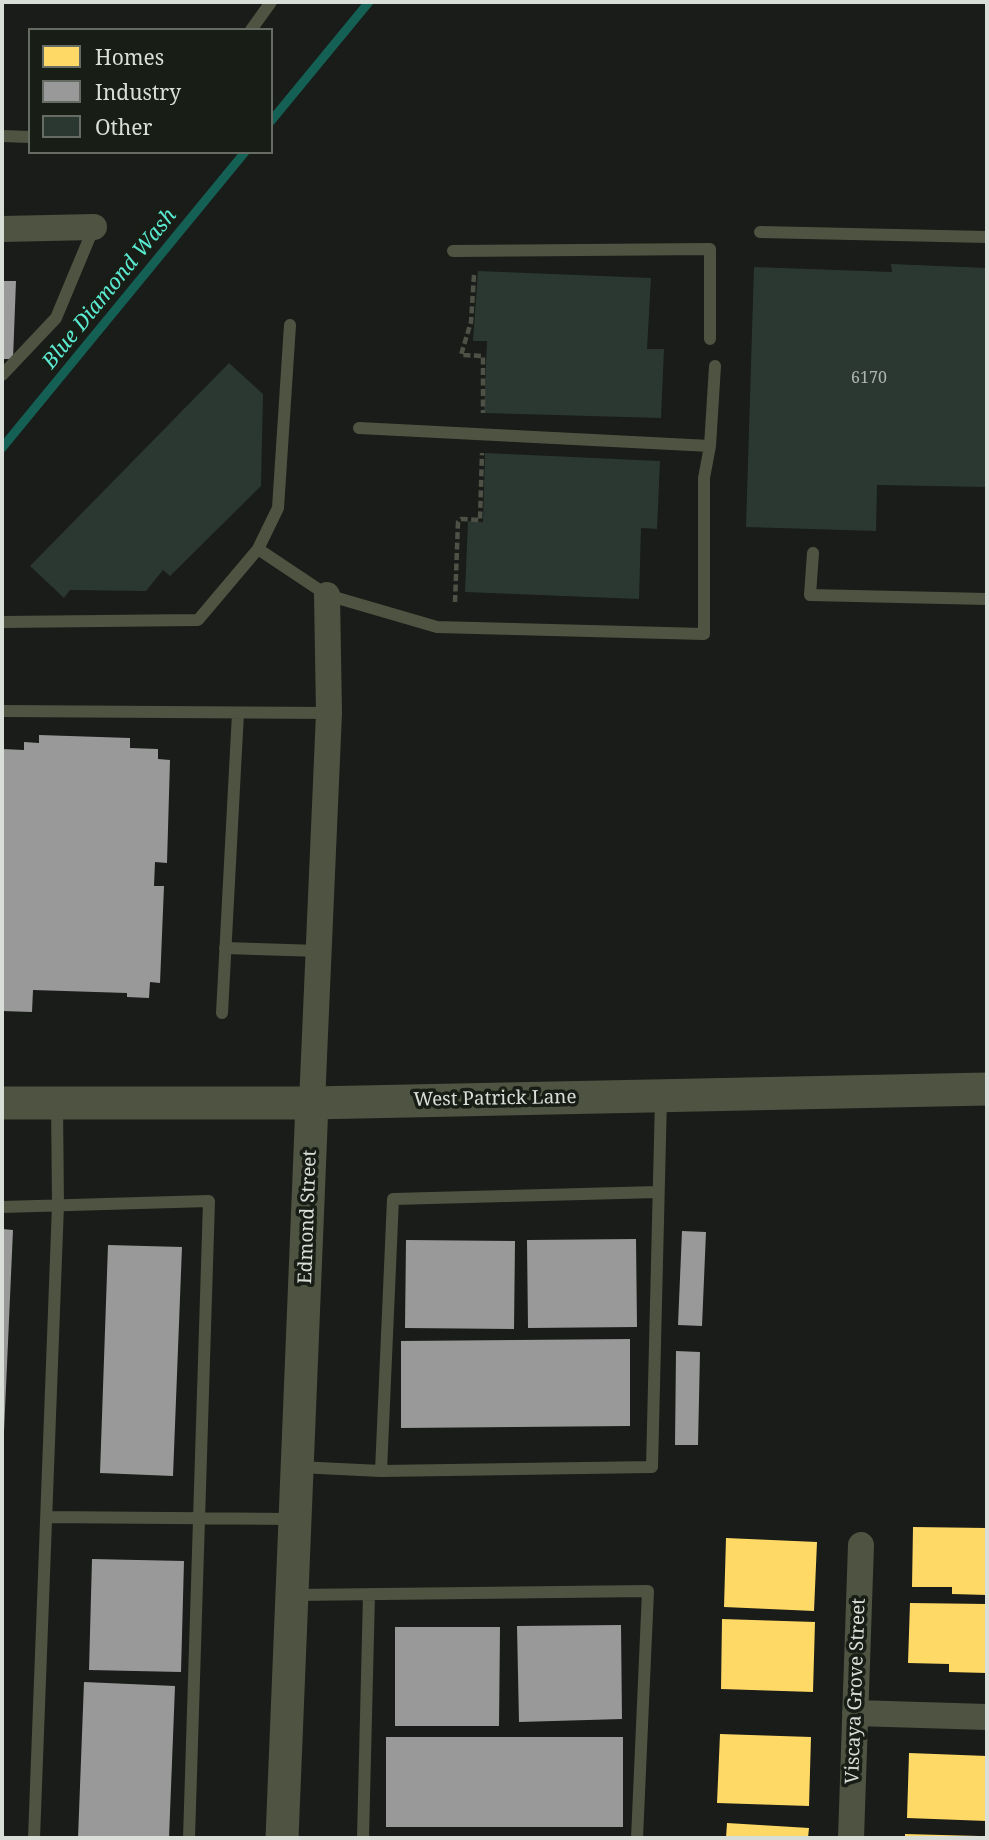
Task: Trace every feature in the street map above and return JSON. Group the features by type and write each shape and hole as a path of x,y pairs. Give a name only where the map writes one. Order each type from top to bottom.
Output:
{"street":[{"path":"2,229 94,227"},
{"name":"Edmond Street","path":"282,1838 329,713 327,595"},
{"name":"West Patrick Lane","path":"2,1103 313,1103 987,1089"},
{"name":"Viscaya Grove Street","path":"851,1838 861,1545"},
{"path":"855,1713 987,1717"}],"lane":[{"path":"252,28 271,2"},
{"path":"2,136 28,137"},
{"path":"2,375 56,318 94,227"},
{"path":"760,232 987,237"},
{"path":"453,251 710,249 710,339"},
{"path":"2,622 198,620 258,549 278,508 290,325"},
{"path":"258,549 327,595 437,627 704,634 704,478 710,446 715,366"},
{"path":"359,428 710,446"},
{"path":"813,553 810,595 987,599"},
{"path":"2,711 329,713"},
{"path":"222,1013 238,713"},
{"path":"225,948 318,951"},
{"path":"297,1467 381,1471 652,1467 661,1096"},
{"path":"34,1838 58,1205 57,1103"},
{"path":"381,1471 393,1199 658,1192"},
{"path":"2,1207 209,1201 202,1517 189,1838"},
{"path":"46,1517 295,1519"},
{"path":"292,1595 648,1591 637,1838"},
{"path":"363,1838 369,1594"}],"path":[{"path":"474,275 471,322 461,355 483,356 482,413"},
{"path":"455,602 458,522 461,519 480,520 482,452"}],"building: Homes":[{"path":"913,1527 987,1528 987,1595 952,1594 952,1587 912,1587"},
{"path":"726,1538 817,1542 814,1611 724,1607"},
{"path":"910,1603 987,1604 987,1673 949,1672 949,1664 908,1663"},
{"path":"722,1619 815,1622 813,1692 721,1689"},
{"path":"720,1734 811,1737 809,1806 717,1803"},
{"path":"909,1753 987,1756 987,1821 907,1818"},
{"path":"727,1823 809,1828 808,1838 726,1838"},
{"path":"905,1834 979,1836 979,1838 905,1838"}],"building: Industry":[{"path":"2,281 16,281 13,359 2,359"},
{"path":"39,735 130,738 130,748 158,749 158,759 170,760 167,863 155,862 154,886 164,886 160,983 150,982 149,998 127,997 127,993 33,990 32,1012 2,1011 2,749 24,750 24,742 39,743"},
{"path":"2,1229 13,1230 4,1432 2,1432"},
{"path":"682,1231 706,1232 702,1326 678,1325"},
{"path":"636,1239 637,1327 528,1328 527,1240"},
{"path":"406,1240 515,1241 514,1329 405,1328"},
{"path":"108,1245 182,1247 173,1476 100,1473"},
{"path":"630,1339 630,1426 401,1428 401,1341"},
{"path":"676,1351 700,1352 698,1445 675,1445"},
{"path":"92,1559 184,1561 181,1672 89,1670"},
{"path":"621,1625 622,1719 519,1722 517,1626"},
{"path":"395,1627 500,1627 499,1726 395,1726"},
{"path":"84,1682 175,1686 169,1838 78,1838"},
{"path":"386,1737 623,1737 623,1827 386,1827"}],"building: Other":[{"path":"891,264 987,268 987,487 877,485 876,531 746,527 754,267 892,272"},
{"path":"478,271 651,278 647,349 664,349 661,418 484,413 487,341 473,341"},
{"path":"229,363 263,394 261,486 170,576 163,570 146,591 70,590 64,598 30,566"},
{"path":"485,453 660,461 657,529 641,528 639,599 465,592 468,521 483,522"}],"waterway":[{"name":"Blue Diamond Wash","path":"273,119 369,2"},
{"name":"Blue Diamond Wash","path":"2,448 243,154"}]}
